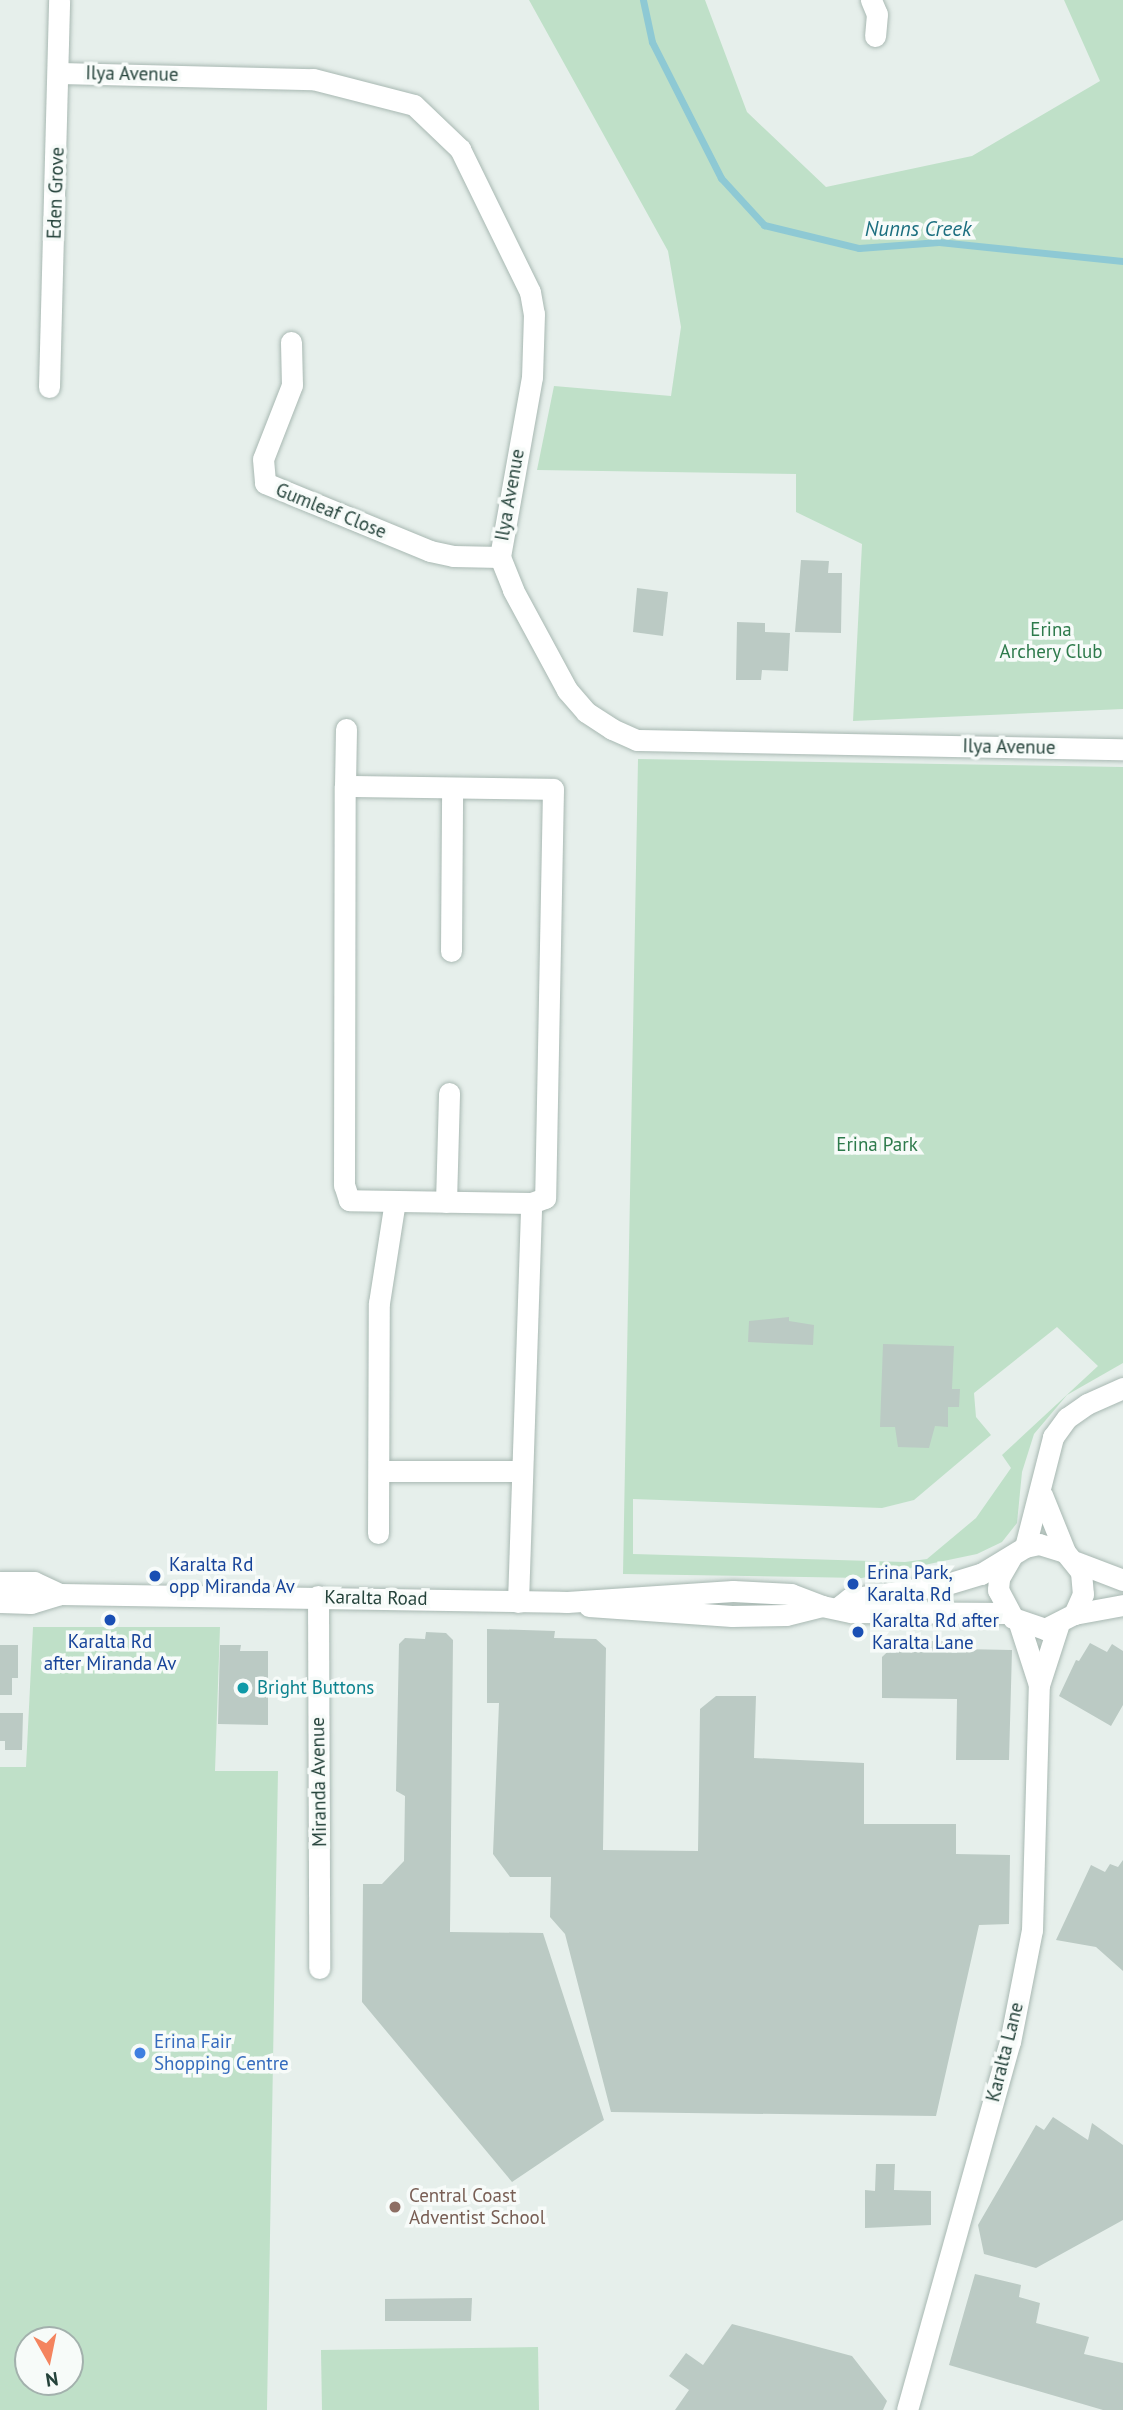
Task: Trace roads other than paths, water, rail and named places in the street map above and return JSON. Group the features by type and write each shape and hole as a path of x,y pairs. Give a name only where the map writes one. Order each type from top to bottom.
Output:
{"street":[{"name":"Eden Grove","path":"49,387 60,73 59,0"},
{"path":"871,0 877,14 875,36"},
{"name":"Ilya Avenue","path":"60,73 313,79 405,102 428,114 460,149 530,292 534,314 532,377 500,557 513,590 575,701 598,721 637,740 1123,749"},
{"name":"Gumleaf Close","path":"291,342 292,385 263,459 265,483 430,551 500,557"},
{"path":"345,786 553,789 545,1198 531,1203 349,1200 344,1185 345,786 346,729"},
{"path":"451,951 452,788"},
{"path":"446,1202 449,1093"},
{"path":"378,1533 379,1303 396,1201"},
{"path":"518,1602 531,1203"},
{"path":"1013,1618 1001,1602 999,1578 1018,1552 1042,1495 1049,1445 1067,1418 1095,1398 1123,1388"},
{"path":"379,1471 522,1471"},
{"path":"1042,1495 1083,1583 1065,1620"},
{"path":"831,1606 849,1599 944,1585 981,1574 1018,1552 1052,1545 1070,1557 1123,1580"},
{"name":"Karalta Road","path":"0,1581 34,1582 60,1594"},
{"name":"Karalta Road","path":"0,1602 31,1603 60,1594 567,1602 733,1591 791,1594 851,1612 1013,1618 1045,1629 1065,1620 1123,1605"},
{"name":"Miranda Avenue","path":"318,1596 319,1968"},
{"name":"Karalta Lane","path":"1013,1618 1038,1685"},
{"name":"Karalta Lane","path":"907,2410 1010,2042 1032,1930 1038,1685 1065,1620"}],"waterway":[{"name":"Nunns Creek","path":"643,0 652,42 721,178 764,225 859,248 939,242 1123,261"}],"place":[{"name":"Karalta Rd opp Miranda Av","path":"155,1576"},
{"name":"Erina Park, Karalta Rd","path":"853,1584"},
{"name":"Karalta Rd after Miranda Av","path":"110,1620"},
{"name":"Karalta Rd after Karalta Lane","path":"858,1632"},
{"name":"Bright Buttons","path":"243,1688"},
{"name":"Erina Fair Shopping Centre","path":"140,2053"},
{"name":"Central Coast Adventist School","path":"395,2207"}],"park label":[{"name":"Erina Archery Club","path":"1051,641"},
{"name":"Erina Park","path":"877,1145"}]}
